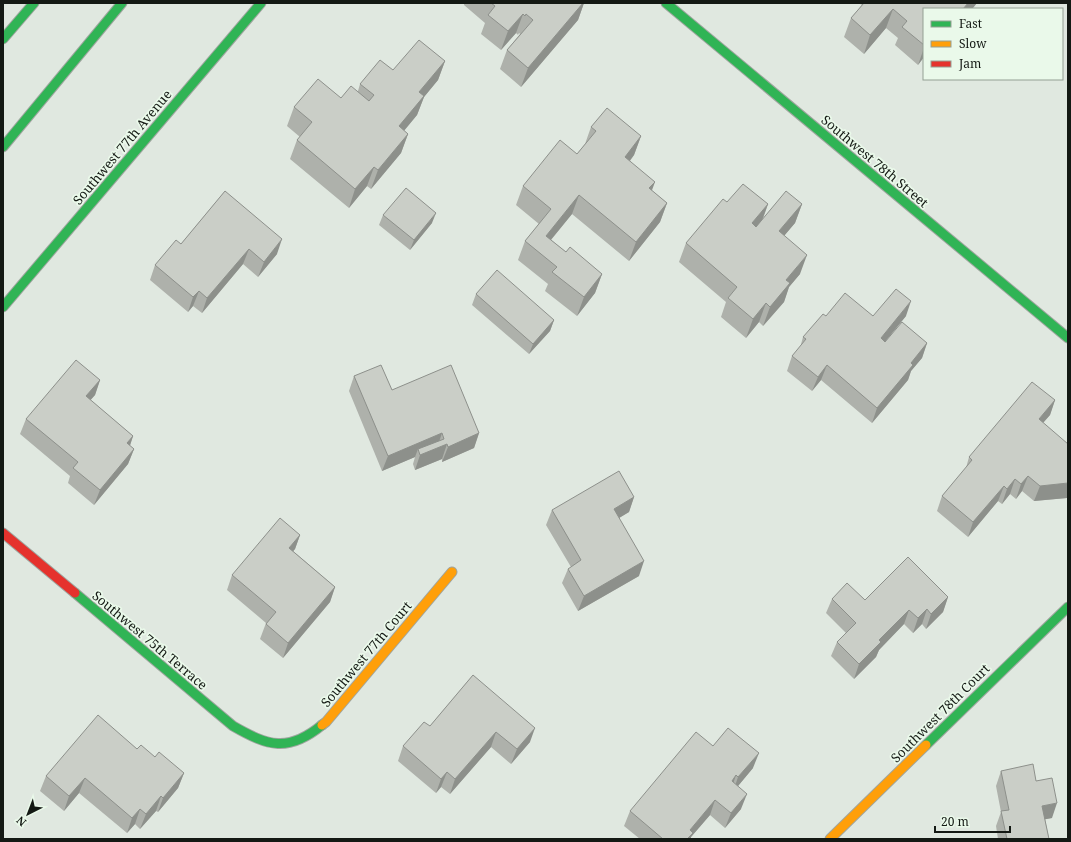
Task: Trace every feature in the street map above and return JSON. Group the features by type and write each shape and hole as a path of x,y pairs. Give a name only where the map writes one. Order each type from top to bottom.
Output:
{"main road":[{"path":"3,39 34,3"},
{"path":"3,147 122,3"},
{"name":"Southwest 77th Avenue","path":"3,307 261,3"},
{"name":"Southwest 78th Street","path":"666,3 1068,338"},
{"name":"Southwest 75th Terrace","path":"3,533 233,726 255,739 264,742 282,744 291,743"},
{"name":"Southwest 77th Court","path":"291,743 308,736 326,722 452,572"},
{"name":"Southwest 78th Court","path":"830,839 1068,607"}],"building":[{"path":"491,3 583,3 528,68 507,50 533,20 526,14 525,16 523,14 508,31 488,15 495,6"},
{"path":"864,3 968,3 964,8 923,8 923,44 902,27 907,21 893,9 870,35 851,18"},
{"path":"419,40 445,61 419,92 424,96 399,126 408,134 378,170 374,167 355,189 297,140 312,122 294,107 318,79 341,98 351,86 369,101 374,95 360,84 380,60 393,70"},
{"path":"607,108 641,136 625,157 655,182 649,188 667,203 636,242 579,195 546,236 566,252 570,247 602,274 584,297 552,272 557,267 525,241 551,209 523,186 560,140 577,154 596,131 591,127"},
{"path":"743,184 768,204 752,223 756,227 786,191 802,204 779,231 807,255 786,280 790,283 770,307 766,303 753,319 728,298 737,287 686,243 723,199 727,202"},
{"path":"406,188 436,213 414,240 383,215"},
{"path":"225,191 282,239 264,262 249,249 207,298 199,291 193,297 155,265 176,240 181,244"},
{"path":"497,270 554,320 533,344 476,294"},
{"path":"896,289 911,301 881,338 885,342 902,322 927,343 911,363 913,365 877,408 827,365 818,377 792,356 806,339 803,337 823,314 826,316 845,293 873,316"},
{"path":"76,360 100,380 86,396 133,436 127,443 134,449 100,490 73,468 78,462 26,419"},
{"path":"381,365 392,390 451,365 479,433 448,447 447,444 420,455 418,449 444,439 442,433 388,456 354,376"},
{"path":"1032,382 1055,400 1039,419 1068,444 1068,483 1040,486 1028,476 1021,484 1015,479 1007,489 1004,486 973,522 942,496 972,460 969,457"},
{"path":"619,471 634,497 614,509 644,561 584,596 568,569 581,560 552,510"},
{"path":"280,518 300,535 289,548 335,587 288,643 266,624 276,612 232,575"},
{"path":"908,557 948,597 931,614 927,609 918,618 909,610 879,640 881,642 859,664 837,642 856,623 832,599 847,583 865,600"},
{"path":"473,675 535,728 517,749 496,732 455,779 447,772 441,779 403,746 424,722 430,726"},
{"path":"98,715 137,749 141,745 155,757 159,752 184,773 163,798 161,796 146,814 140,809 132,818 85,778 69,796 46,776"},
{"path":"728,728 759,753 738,777 736,775 732,781 747,794 731,813 715,800 690,830 693,833 687,839 663,839 630,811 696,732 713,746"},
{"path":"1033,764 1036,781 1052,778 1057,803 1042,806 1049,839 1007,839 1001,811 1009,810 1001,771"}],"traffic: fast":[{"path":"3,39 34,3"},
{"path":"3,147 122,3"},
{"path":"3,307 261,3"},
{"path":"666,3 1068,338"},
{"path":"75,593 233,726 245,733 268,742 278,744 288,743 299,740 322,725"},
{"path":"926,745 1068,607"}],"traffic: slow":[{"path":"322,725 452,572"},
{"path":"830,839 926,745"}],"traffic: jam":[{"path":"3,533 75,593"}]}
